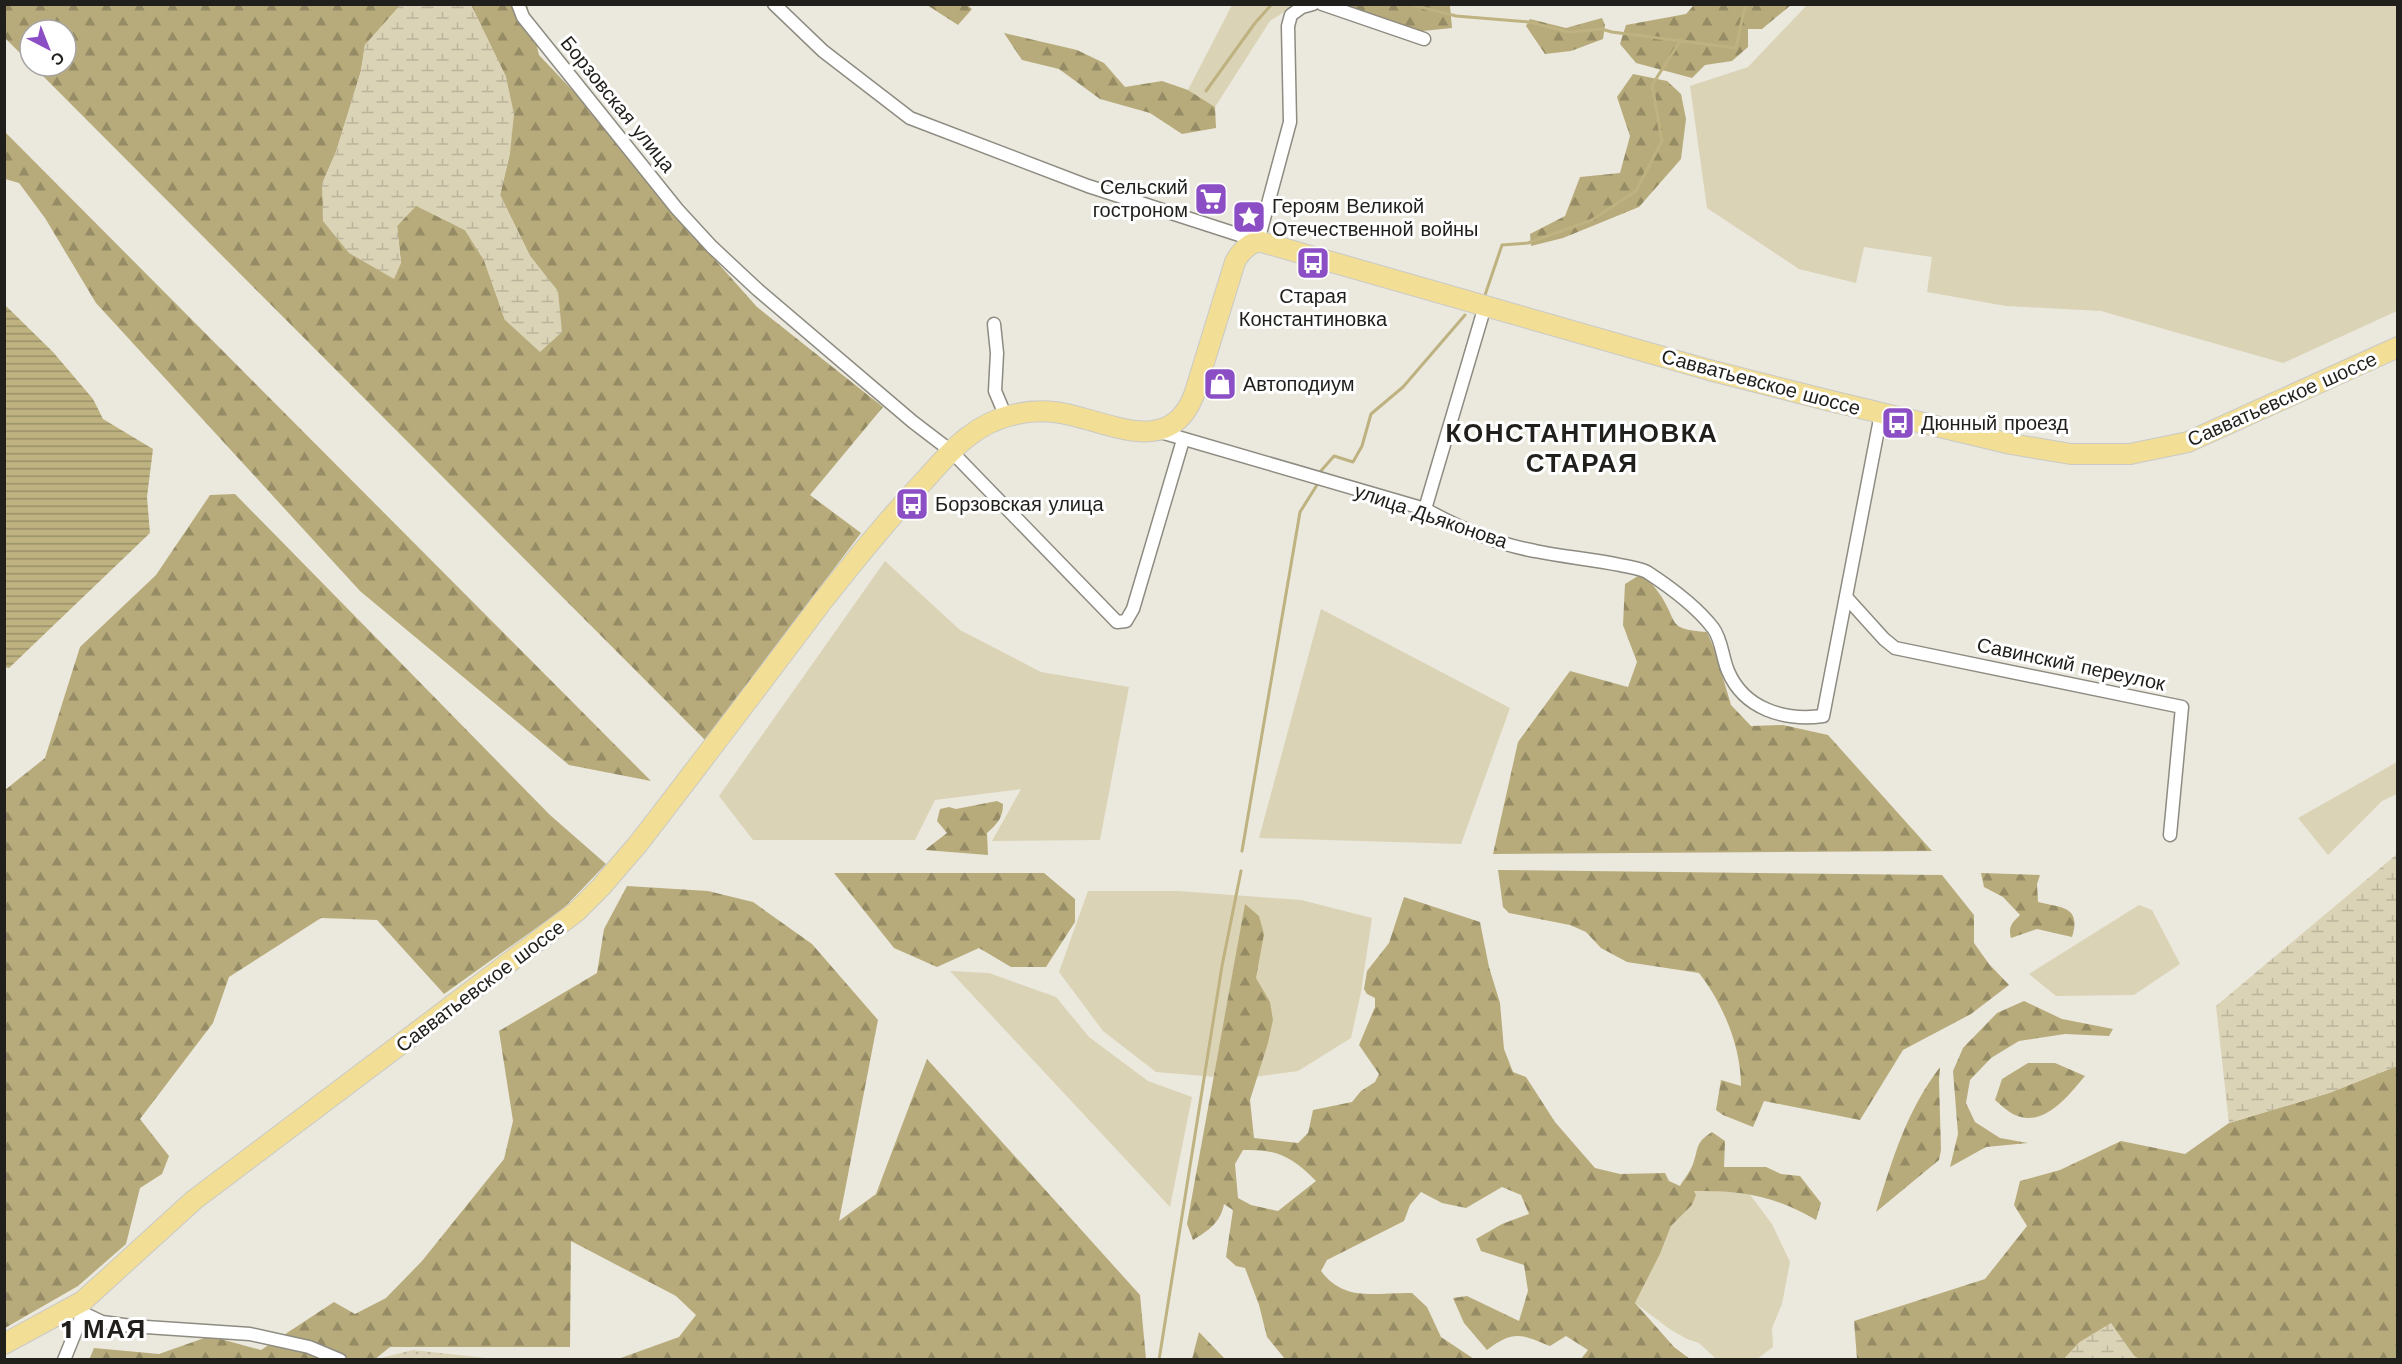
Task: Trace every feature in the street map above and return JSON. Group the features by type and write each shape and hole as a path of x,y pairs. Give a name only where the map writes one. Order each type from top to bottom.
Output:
{"main road":[{"name":"Савватьевское шоссе","path":"1258,241 1710,370 1881,414 2060,453 2107,456 2142,453 2176,445 2210,434 2397,347"},
{"path":"1157,431 1178,420 1189,406 1235,262 1244,249 1258,241"},
{"name":"улица Дьяконова","path":"951,451 977,430 1006,417 1026,412 1054,412 1140,432 1157,431"},
{"name":"Савватьевское шоссе","path":"4,1344 81,1308 194,1200 558,928 585,904 652,826 870,539 951,451"}],"street":[{"name":"Борзовская улица","path":"518,4 523,17 677,209 712,247 758,290 951,451 1117,622 1123,622 1133,609 1184,440"},
{"path":"774,4 823,51 910,118 1088,186 1258,241 1290,122 1288,26 1291,15 1308,6"},
{"path":"1322,4 1424,39"},
{"path":"1425,510 1485,306"},
{"path":"994,324 997,353 995,391 1006,417"},
{"path":"1846,597 1881,414"},
{"name":"улица Дьяконова","path":"1157,431 1425,510 1458,528 1534,551 1584,557 1645,571 1691,605 1713,628 1719,638 1727,670 1737,688 1764,710 1809,718 1822,716 1846,597"},
{"name":"Савинский переулок","path":"1846,597 1895,648 2182,707 2170,835"},
{"path":"64,1359 81,1308 102,1322 261,1336 309,1347 340,1359"}],"green space":[{"path":"401,4 471,5 506,77 514,114 510,153 500,195 530,256 558,291 562,332 540,352 505,320 484,260 465,230 416,206 397,226 401,263 394,279 349,253 323,221 322,184 336,152 361,71 365,45"},
{"path":"1444,4 1450,6 1452,28 1413,32 1345,5"},
{"path":"4,5 401,5 365,45 361,71 336,152 322,184 401,263 397,226 416,205 465,230 484,260 505,320 558,292 530,256 500,195 510,153 506,77 471,5 527,5 539,55 608,128 653,166 676,216 757,307 883,407 810,495 861,533 705,740 45,78 78,78 78,18 18,18 18,51 5,38"},
{"path":"927,5 967,5 972,9 958,25"},
{"path":"1232,5 1295,5 1270,21 1215,107 1188,90"},
{"path":"1694,5 1791,5 1762,29 1748,29 1748,47 1732,61 1705,65 1692,78 1636,63 1620,44 1626,25 1686,14"},
{"path":"1807,5 2397,5 2397,311 2283,363 2101,311 2006,306 1927,292 1932,257 1864,247 1856,283 1799,269 1707,208 1690,86 1748,67"},
{"path":"1602,18 1605,25 1603,39 1571,51 1545,54 1526,26 1530,19 1566,28"},
{"path":"1004,33 1077,50 1104,63 1125,87 1162,81 1188,90 1215,107 1216,128 1182,134 1150,113 1100,99 1059,69 1022,60"},
{"path":"1633,74 1667,81 1681,94 1686,119 1681,159 1639,207 1563,238 1531,246 1530,234 1565,216 1580,177 1620,173 1630,136 1617,97"},
{"path":"4,132 651,781 569,765 360,591 96,303 45,218 19,183 5,179"},
{"path":"235,494 550,815 606,864 563,909 444,994 377,920 321,918 229,977 213,1023 140,1119 169,1156 162,1174 140,1188 126,1244 78,1286 5,1328 5,790 45,758 80,647 156,575 210,495"},
{"path":"885,561 960,630 1041,672 1129,687 1100,840 992,841 1021,789 935,800 915,840 753,840 719,796"},
{"path":"1643,573 1661,596 1680,627 1707,632 1731,705 1751,726 1783,725 1828,735 1932,851 1493,854 1518,742 1570,671 1628,687 1637,662 1623,625 1625,584"},
{"path":"1321,609 1510,708 1461,844 1259,838"},
{"path":"2397,762 2397,794 2382,801 2328,855 2298,818"},
{"path":"997,801 1003,804 1003,809 999,820 987,833 988,855 925,850 947,833 937,821 940,809 949,807 956,809"},
{"path":"2397,854 2397,1066 2329,1093 2229,1123 2216,1006"},
{"path":"1498,870 1942,875 1974,915 1974,943 1989,964 2009,985 1971,1014 1903,1050 1860,1120 1764,1101 1753,1127 1716,1110 1721,1080 1741,1086 1740,1071 1729,1026 1716,998 1699,973 1627,962 1601,948 1586,932 1570,925 1509,913 1503,907"},
{"path":"834,873 1044,873 1075,899 1075,922 1046,967 1011,967 979,948 937,967 894,948"},
{"path":"1981,873 2040,875 2037,884 2038,902 2061,907 2071,913 2074,919 2072,937 2037,929 2011,938 2011,925 2020,915 2003,897 1984,887"},
{"path":"627,886 708,891 753,902 812,944 878,1020 839,1221 876,1194 927,1059 1140,1295 1146,1359 618,1359 679,1337 696,1315 676,1296 571,1241 570,1347 390,1347 374,1360 89,1360 94,1348 159,1354 210,1336 261,1350 334,1302 355,1314 386,1298 422,1261 504,1159 513,1121 499,1031 597,973 604,929"},
{"path":"1088,891 1178,891 1301,900 1372,918 1361,992 1351,1038 1298,1071 1240,1079 1156,1072 1103,1031 1059,972"},
{"path":"1404,897 1480,922 1489,967 1500,1003 1504,1049 1513,1072 1526,1077 1555,1122 1595,1168 1620,1174 1665,1173 1669,1181 1680,1186 1692,1167 1700,1142 1712,1132 1725,1141 1724,1167 1766,1167 1781,1174 1800,1176 1821,1203 1816,1220 1786,1205 1758,1196 1743,1193 1694,1191 1696,1195 1692,1205 1671,1226 1660,1254 1635,1303 1674,1347 1690,1359 1581,1359 1588,1350 1566,1336 1550,1346 1524,1337 1511,1337 1487,1350 1464,1323 1453,1298 1467,1296 1519,1321 1528,1291 1524,1265 1481,1251 1476,1239 1502,1224 1529,1214 1521,1195 1502,1187 1466,1208 1442,1203 1421,1192 1410,1205 1404,1221 1327,1260 1321,1271 1340,1288 1351,1292 1362,1294 1412,1293 1427,1307 1441,1337 1474,1359 1285,1359 1267,1337 1259,1305 1245,1268 1236,1266 1226,1257 1233,1210 1224,1204 1220,1216 1213,1225 1193,1240 1187,1224 1245,904 1259,916 1264,934 1256,978 1270,1002 1273,1020 1250,1100 1254,1138 1298,1143 1308,1133 1313,1110 1352,1102 1361,1091 1375,1082 1379,1074 1359,1045 1375,1007 1375,998 1367,994 1364,989 1367,971 1389,943","holes":["1243,1150 1275,1153 1292,1160 1316,1181 1278,1211 1251,1205 1238,1198 1235,1164"]},
{"path":"2139,905 2152,910 2180,964 2134,995 2056,996 2029,974"},
{"path":"950,971 989,973 1056,997 1089,1037 1148,1081 1192,1097 1170,1207"},
{"path":"2024,1001 2062,1019 2113,1029 2109,1036 2065,1034 2019,1041 1991,1058 1970,1080 1966,1103 1975,1122 2000,1138 2028,1143 1986,1147 1950,1167 1958,1134 1953,1071 1963,1048 1997,1013"},
{"path":"2028,1063 2055,1063 2085,1076 2054,1108 2045,1114 2026,1118 2012,1114 1995,1100 2002,1079"},
{"path":"2397,1066 2397,1359 2139,1359 2134,1356 2111,1324 2080,1342 2064,1359 1857,1359 1854,1321 1985,1279 2027,1226 2014,1205 2020,1181 2060,1170 2121,1141 2185,1154 2229,1123 2329,1093"},
{"path":"1940,1067 1941,1150 1939,1160 1876,1212 1909,1118 1928,1083"},
{"path":"1694,1190 1748,1192 1772,1224 1790,1262 1782,1304 1772,1328 1773,1347 1757,1359 1716,1359 1699,1343 1671,1330 1635,1303 1660,1254 1671,1226 1692,1205"},
{"path":"2111,1323 2134,1356 2139,1359 2064,1359 2080,1342"},
{"path":"1199,1332 1225,1359 1192,1359"},
{"path":"413,1350 495,1359 377,1359"}],"shaded area":[{"path":"5,305 53,352 93,399 103,419 153,449 147,497 150,533 9,668 4,667"}],"waterway":[{"path":"1206,91 1255,23 1272,4"},
{"path":"1409,4 1456,16 1529,22 1569,32 1601,29 1736,48 1747,4"},
{"path":"1484,298 1502,245 1528,243 1592,220 1636,191 1662,141 1652,85 1681,40"},
{"path":"1320,472 1334,456 1353,462 1362,446 1371,414 1403,387 1465,315"},
{"path":"1242,851 1300,512 1317,485"},
{"path":"1159,1360 1222,966 1241,871"}],"place":[{"name":"Сельский гостроном","path":"1211,199"},
{"name":"Героям Великой Отечественной войны","path":"1249,217"},
{"name":"Старая Константиновка","path":"1313,263"},
{"name":"Автоподиум","path":"1220,384"},
{"name":"Дюнный проезд","path":"1898,423"},
{"name":"Борзовская улица","path":"912,504"}],"district":[{"name":"КОНСТАНТИНОВКА СТАРАЯ","path":"1582,448"},
{"name":"1 МАЯ","path":"104,1329"}]}
